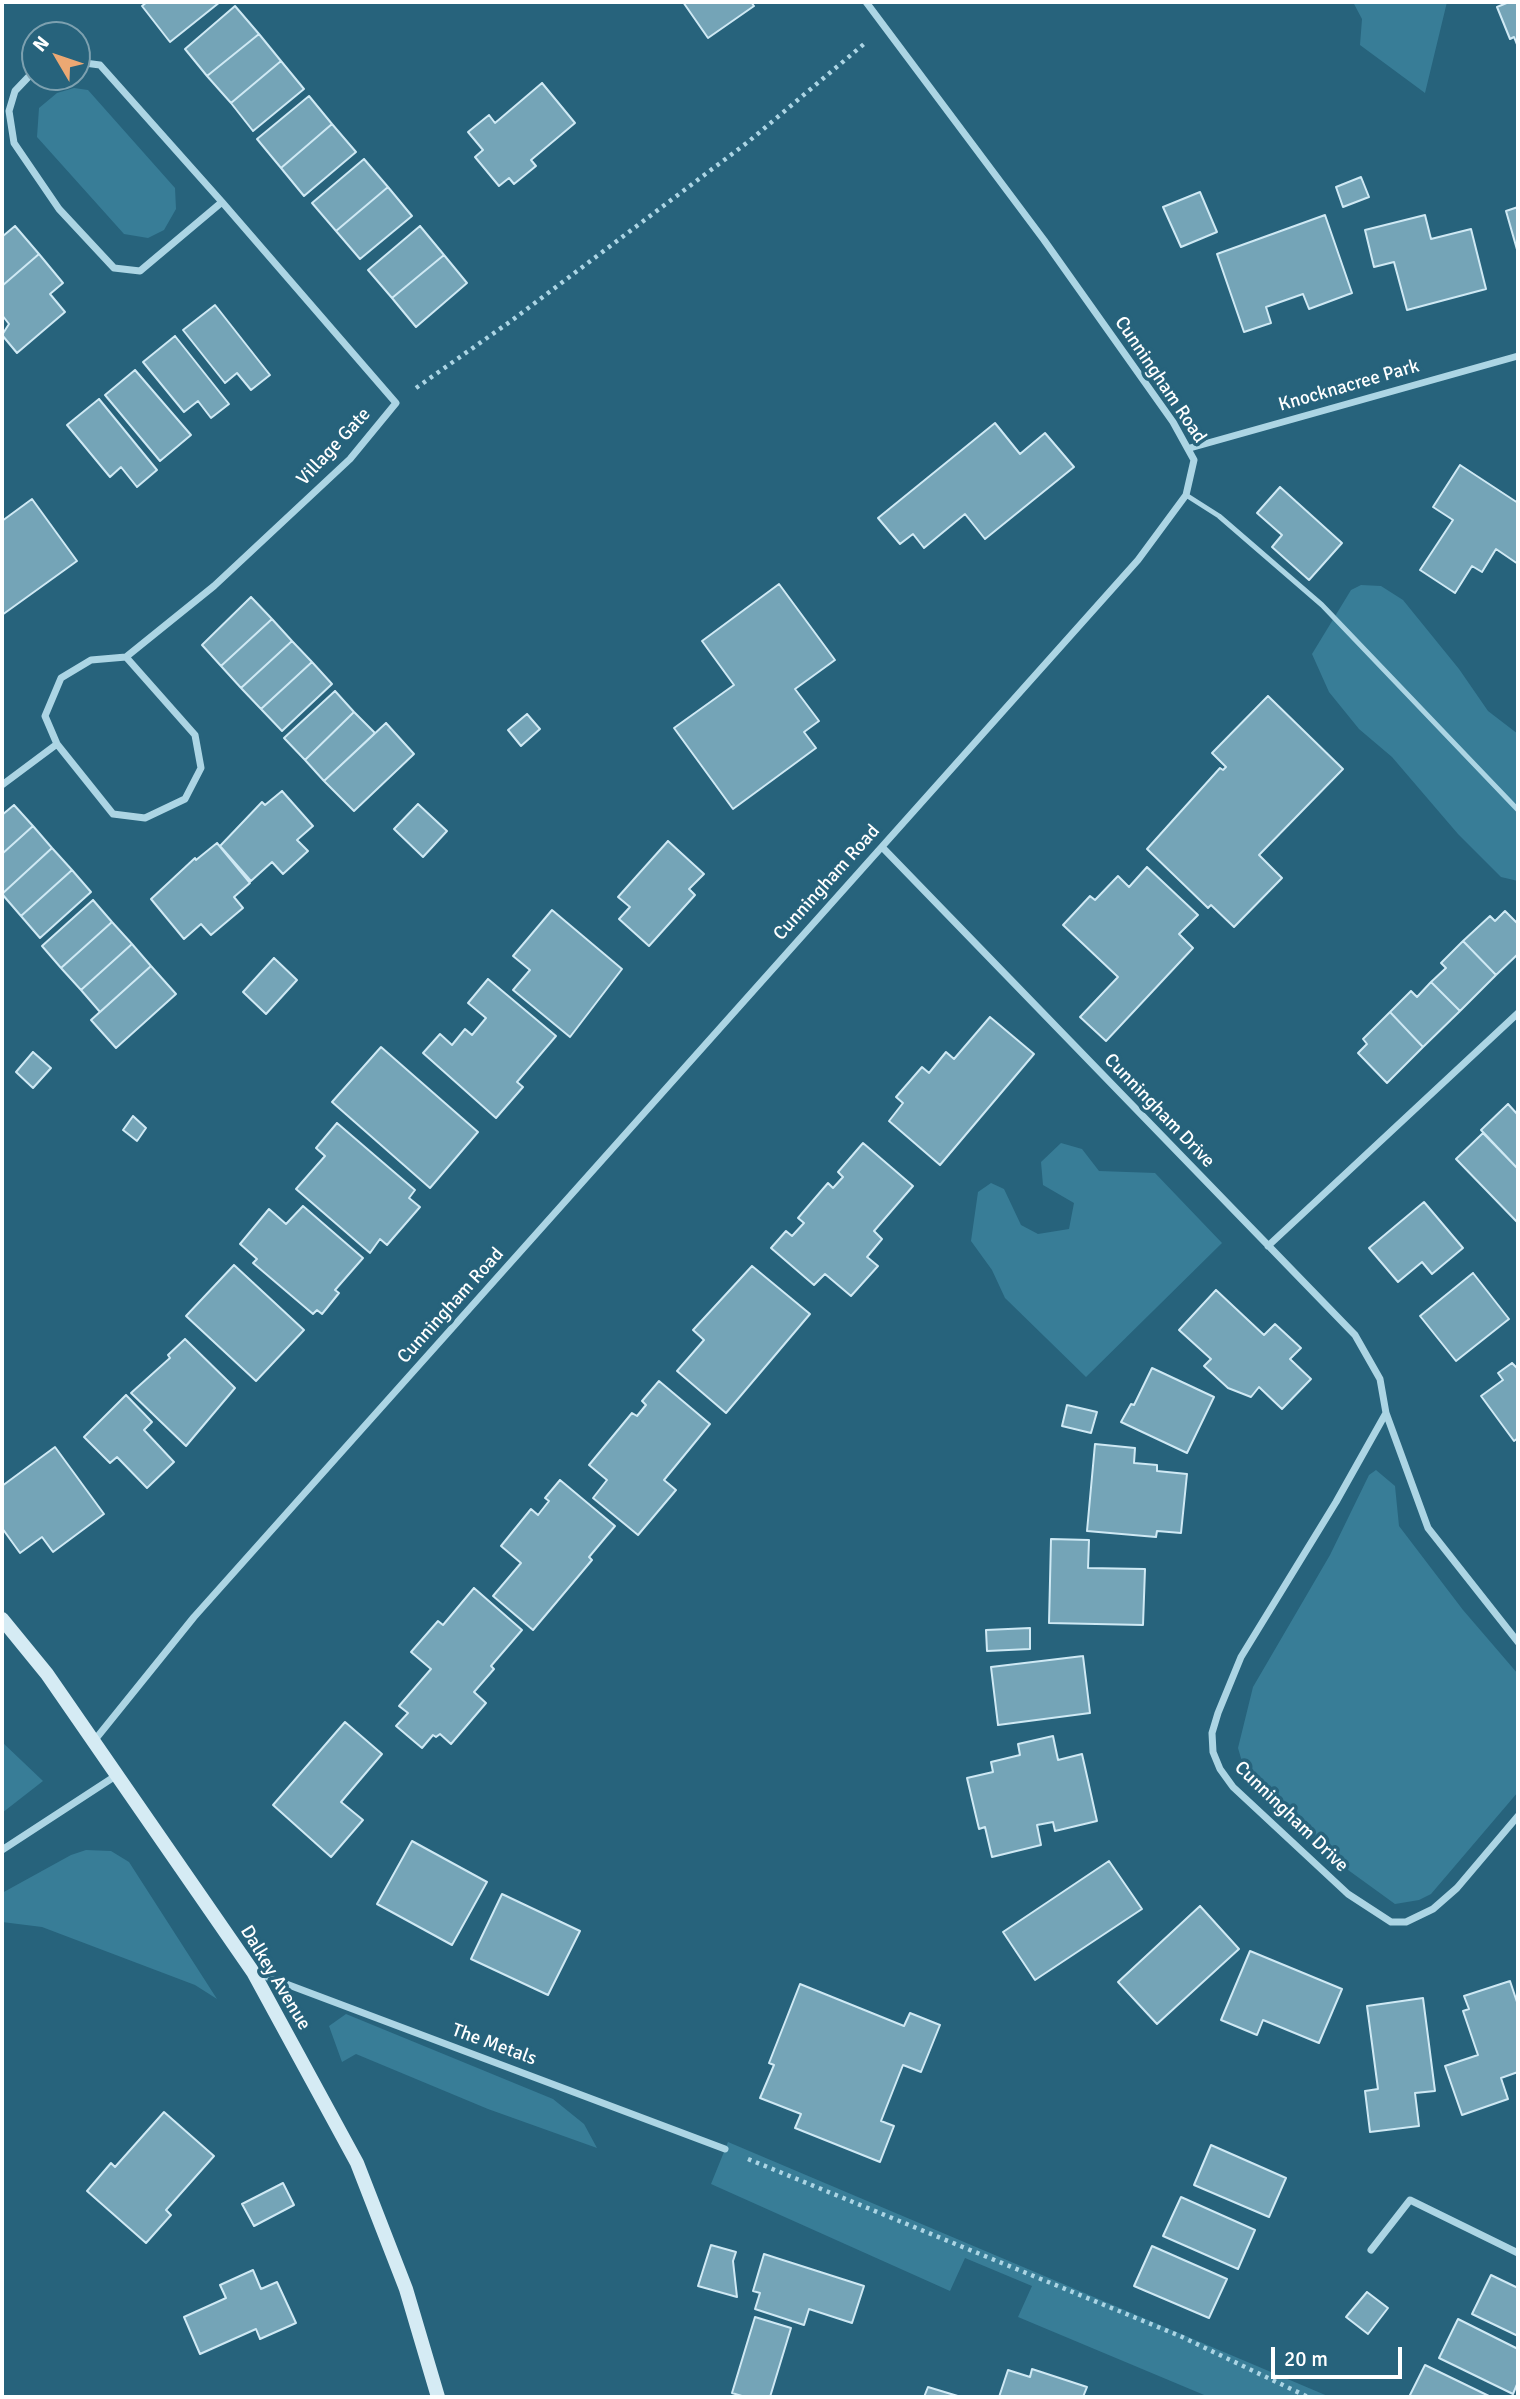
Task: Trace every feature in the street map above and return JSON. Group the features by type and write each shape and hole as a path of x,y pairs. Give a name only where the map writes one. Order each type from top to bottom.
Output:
{"street":[{"name":"Cunningham Road","path":"94,1741 194,1617 1150,547 1186,495 1194,460 1190,448 1044,240 866,2"},
{"name":"Village Gate","path":"91,64 100,65 396,403 349,459 214,586 126,657"},
{"path":"21,85 15,91 9,111 15,143 59,209 114,268 140,271 222,202"},
{"name":"Knocknacree Park","path":"1190,448 1518,356"},
{"path":"126,657 195,735 201,768 185,799 145,818 113,814 57,744 45,716 61,678 91,660 126,657"},
{"path":"2,785 57,744"},
{"name":"Cunningham Drive","path":"882,847 1355,1335 1380,1379 1386,1413 1428,1528 1518,1642"},
{"path":"1268,1246 1518,1013"},
{"name":"Cunningham Drive","path":"1386,1413 1336,1502 1241,1657 1212,1733 1213,1752 1220,1769 1233,1787 1348,1894 1391,1922 1406,1922 1433,1909 1457,1888 1518,1816"},
{"name":"Dalkey Avenue","path":"2,1619 47,1674 253,1972 357,2163 406,2289 438,2397"},
{"path":"2,1850 117,1774"},
{"name":"The Metals","path":"253,1972 725,2149"},
{"path":"1371,2250 1410,2200 1518,2253"}],"lane":[{"path":"1186,495 1219,516 1322,605 1518,810"}],"path":[{"path":"396,403 511,321 748,142 885,27"},
{"path":"725,2149 1180,2336 1308,2397"}],"shaded area":[{"path":"1353,2 1447,2 1425,93 1360,45 1362,19"},
{"path":"89,91 175,188 176,209 164,230 148,238 124,234 37,137 39,108 57,93"},
{"path":"1361,585 1381,586 1403,600 1459,669 1488,711 1518,734 1518,881 1501,877 1458,834 1392,757 1359,729 1329,692 1312,654 1351,590"},
{"path":"1061,1143 1082,1149 1099,1171 1155,1173 1222,1243 1086,1377 1005,1298 992,1270 971,1241 978,1192 991,1183 1004,1189 1021,1225 1038,1234 1069,1229 1074,1203 1043,1185 1041,1162"},
{"path":"1376,1470 1395,1486 1399,1526 1463,1610 1518,1674 1518,1792 1431,1894 1419,1900 1395,1904 1326,1854 1243,1765 1238,1748 1253,1687 1330,1555 1369,1475"},
{"path":"2,1742 43,1781 2,1813"},
{"path":"86,1850 111,1851 129,1862 217,1999 195,1985 42,1927 2,1922 2,1893 71,1855"},
{"path":"346,2014 553,2099 584,2124 597,2148 488,2109 356,2054 342,2062 329,2026"},
{"path":"728,2142 1330,2397 1209,2397 1018,2317 1032,2286 965,2258 950,2291 711,2184"}],"building":[{"path":"147,2 220,2 170,42 142,6"},
{"path":"683,2 751,2 754,6 708,38"},
{"path":"1518,2 1518,47 1514,37 1510,39 1497,7"},
{"path":"235,6 259,34 207,76 185,49"},
{"path":"259,34 281,61 231,103 207,76"},
{"path":"281,61 304,89 253,131 231,103"},
{"path":"542,83 575,123 531,160 536,166 514,184 509,178 499,186 475,157 483,150 468,132 489,115 495,123"},
{"path":"309,96 332,124 281,168 257,139"},
{"path":"332,124 356,152 304,196 281,168"},
{"path":"364,159 388,187 336,231 312,203"},
{"path":"1361,177 1369,197 1343,207 1336,187"},
{"path":"388,187 412,216 360,259 336,231"},
{"path":"1200,192 1217,232 1181,247 1163,207"},
{"path":"1518,207 1518,253 1506,211"},
{"path":"1325,215 1352,293 1309,309 1303,294 1266,307 1271,323 1244,332 1217,254"},
{"path":"1425,215 1431,239 1471,229 1486,289 1407,310 1394,262 1374,267 1365,230"},
{"path":"15,226 39,254 2,286 2,234 3,236"},
{"path":"420,226 444,255 392,298 368,270"},
{"path":"39,254 63,283 50,294 65,312 17,353 2,335 9,324 2,315 2,286"},
{"path":"444,255 467,283 416,327 392,298"},
{"path":"215,305 270,375 251,390 237,373 225,383 183,330"},
{"path":"175,336 229,404 211,418 198,401 184,412 143,362"},
{"path":"135,370 191,435 160,461 105,395"},
{"path":"99,399 157,470 137,487 121,467 110,477 67,425"},
{"path":"995,423 1020,454 1045,433 1074,467 985,539 965,514 924,548 913,534 900,544 878,518"},
{"path":"1460,465 1518,503 1518,564 1496,549 1482,572 1472,566 1455,593 1420,570 1453,520 1433,507"},
{"path":"1280,487 1342,543 1309,580 1272,547 1282,535 1257,513"},
{"path":"32,499 77,561 2,615 2,521"},
{"path":"779,584 835,660 795,689 819,721 804,732 816,748 733,809 674,728 734,685 702,641"},
{"path":"251,597 272,619 221,666 202,645"},
{"path":"272,619 292,641 241,688 221,666"},
{"path":"292,641 312,662 261,709 241,688"},
{"path":"312,662 332,684 282,731 261,709"},
{"path":"335,691 354,712 305,760 284,738"},
{"path":"1268,696 1343,769 1259,855 1282,878 1234,927 1211,905 1208,908 1147,849 1220,768 1223,770 1226,767 1212,753"},
{"path":"354,712 375,733 324,781 305,760"},
{"path":"527,714 540,729 521,746 508,730"},
{"path":"386,723 414,754 354,811 324,781"},
{"path":"282,791 313,826 297,840 308,851 283,874 272,862 251,881 220,846 262,802 265,805"},
{"path":"418,804 447,831 423,857 394,829"},
{"path":"14,805 33,826 2,854 2,815"},
{"path":"33,826 52,848 2,894 2,854"},
{"path":"668,841 704,874 689,889 695,895 649,946 619,919 630,907 618,897"},
{"path":"217,843 250,883 234,897 243,908 211,935 201,924 184,939 151,899 195,858 196,860"},
{"path":"52,848 72,870 21,916 2,894"},
{"path":"1147,867 1198,915 1179,934 1193,948 1106,1041 1080,1017 1118,977 1063,925 1090,896 1095,900 1118,876 1129,887"},
{"path":"72,870 91,892 40,938 21,916"},
{"path":"93,900 112,922 61,968 42,946"},
{"path":"552,910 622,969 570,1037 513,990 530,970 513,956"},
{"path":"1505,911 1518,924 1518,954 1496,975 1463,941 1490,916 1495,921"},
{"path":"112,922 132,944 81,990 61,968"},
{"path":"1463,941 1496,975 1460,1011 1431,982 1446,968 1441,963"},
{"path":"132,944 151,966 100,1012 81,990"},
{"path":"274,958 297,980 266,1014 243,992"},
{"path":"151,966 176,994 116,1048 91,1020"},
{"path":"488,979 556,1036 517,1082 523,1087 496,1118 423,1053 440,1034 452,1045 465,1029 472,1035 486,1018 468,1003"},
{"path":"1431,982 1460,1011 1423,1047 1390,1012 1411,991 1417,997"},
{"path":"1390,1012 1423,1047 1387,1083 1358,1053 1367,1044 1363,1039"},
{"path":"990,1017 1034,1054 940,1165 889,1121 903,1103 896,1097 922,1067 929,1073 946,1052 954,1059"},
{"path":"381,1047 478,1132 430,1188 332,1102"},
{"path":"33,1052 51,1068 33,1088 16,1072"},
{"path":"1508,1104 1518,1115 1518,1169 1481,1130"},
{"path":"133,1116 146,1128 137,1141 123,1130"},
{"path":"337,1123 415,1190 409,1198 420,1207 387,1245 380,1239 370,1253 296,1189 325,1156 316,1148"},
{"path":"1483,1133 1518,1169 1518,1223 1456,1159"},
{"path":"863,1143 913,1186 874,1231 882,1239 867,1257 878,1266 851,1296 825,1274 814,1285 771,1248 786,1231 792,1236 804,1223 798,1218 828,1183 833,1188 843,1177 838,1172"},
{"path":"1424,1202 1463,1248 1432,1274 1422,1262 1398,1282 1369,1248"},
{"path":"303,1206 363,1258 335,1290 339,1293 322,1314 317,1310 313,1314 253,1263 257,1259 240,1244 269,1209 286,1224"},
{"path":"234,1265 304,1330 256,1381 186,1316"},
{"path":"752,1266 810,1314 726,1413 677,1371 704,1340 693,1330"},
{"path":"1473,1273 1509,1319 1456,1361 1420,1316"},
{"path":"1216,1290 1264,1335 1275,1324 1301,1348 1290,1359 1311,1379 1282,1409 1259,1387 1251,1397 1228,1388 1204,1366 1211,1359 1179,1330"},
{"path":"185,1339 235,1388 186,1446 131,1393 170,1358 168,1355"},
{"path":"1512,1363 1518,1369 1518,1438 1514,1441 1481,1396 1503,1380 1498,1373"},
{"path":"1152,1368 1214,1397 1187,1453 1121,1422 1131,1404 1134,1405"},
{"path":"659,1381 710,1424 664,1480 676,1490 638,1535 593,1498 607,1480 589,1465 632,1413 637,1416 646,1405 642,1401"},
{"path":"126,1395 152,1422 144,1430 174,1462 147,1488 117,1457 110,1463 84,1437"},
{"path":"1067,1405 1097,1412 1091,1433 1062,1426"},
{"path":"1095,1444 1135,1448 1134,1463 1157,1465 1157,1471 1187,1474 1181,1533 1157,1531 1156,1537 1087,1531"},
{"path":"55,1447 104,1514 53,1552 42,1537 20,1553 2,1528 2,1486"},
{"path":"560,1480 615,1526 589,1557 592,1560 533,1630 493,1596 521,1563 501,1546 531,1509 538,1515 549,1501 545,1498"},
{"path":"1051,1539 1089,1540 1088,1568 1145,1569 1143,1625 1049,1623"},
{"path":"474,1588 522,1630 491,1666 494,1669 474,1692 486,1703 451,1744 440,1734 436,1737 433,1735 422,1748 396,1726 408,1713 399,1706 431,1669 411,1652 438,1621 443,1625"},
{"path":"1030,1628 1030,1649 987,1651 986,1630"},
{"path":"1083,1656 1090,1713 998,1725 991,1667"},
{"path":"345,1722 382,1754 341,1802 363,1820 331,1857 273,1805"},
{"path":"1053,1736 1058,1760 1082,1754 1097,1821 1055,1831 1053,1822 1037,1825 1041,1845 992,1857 985,1827 979,1829 967,1778 993,1772 991,1762 1020,1755 1018,1744"},
{"path":"412,1841 487,1882 452,1945 377,1904"},
{"path":"1109,1861 1142,1909 1035,1980 1003,1932"},
{"path":"502,1894 580,1931 548,1995 471,1959"},
{"path":"1200,1906 1239,1949 1157,2024 1118,1982"},
{"path":"1250,1951 1342,1989 1319,2043 1263,2020 1257,2035 1221,2020"},
{"path":"1510,1981 1518,2005 1518,2072 1501,2078 1508,2099 1462,2115 1445,2066 1478,2055 1463,2011 1469,2009 1464,1996"},
{"path":"800,1984 904,2026 910,2013 940,2025 921,2072 903,2065 881,2121 894,2126 880,2162 795,2128 801,2114 760,2098 774,2065 769,2063"},
{"path":"1423,1998 1435,2091 1415,2093 1419,2126 1370,2132 1365,2091 1378,2089 1367,2006"},
{"path":"164,2112 214,2156 166,2210 171,2215 146,2243 87,2191 111,2163 115,2167"},
{"path":"1211,2145 1286,2178 1269,2217 1194,2185"},
{"path":"283,2183 294,2205 254,2226 242,2204"},
{"path":"1181,2197 1255,2230 1238,2269 1163,2236"},
{"path":"711,2245 736,2252 733,2261 737,2297 698,2286"},
{"path":"1152,2246 1227,2279 1209,2318 1134,2286"},
{"path":"764,2254 864,2286 852,2323 809,2309 804,2325 755,2309 760,2293 753,2291"},
{"path":"253,2270 261,2289 277,2282 296,2323 260,2339 256,2329 200,2354 184,2317 226,2298 220,2285"},
{"path":"1491,2275 1518,2288 1518,2336 1472,2314"},
{"path":"1367,2292 1388,2308 1368,2334 1346,2317"},
{"path":"755,2317 791,2328 770,2397 745,2397 732,2393"},
{"path":"1458,2319 1518,2349 1518,2382 1513,2394 1439,2358"},
{"path":"1425,2365 1491,2397 1409,2397"},
{"path":"1032,2369 1087,2387 1083,2397 999,2397 1008,2370 1030,2377"},
{"path":"928,2387 961,2397 924,2397"}]}
